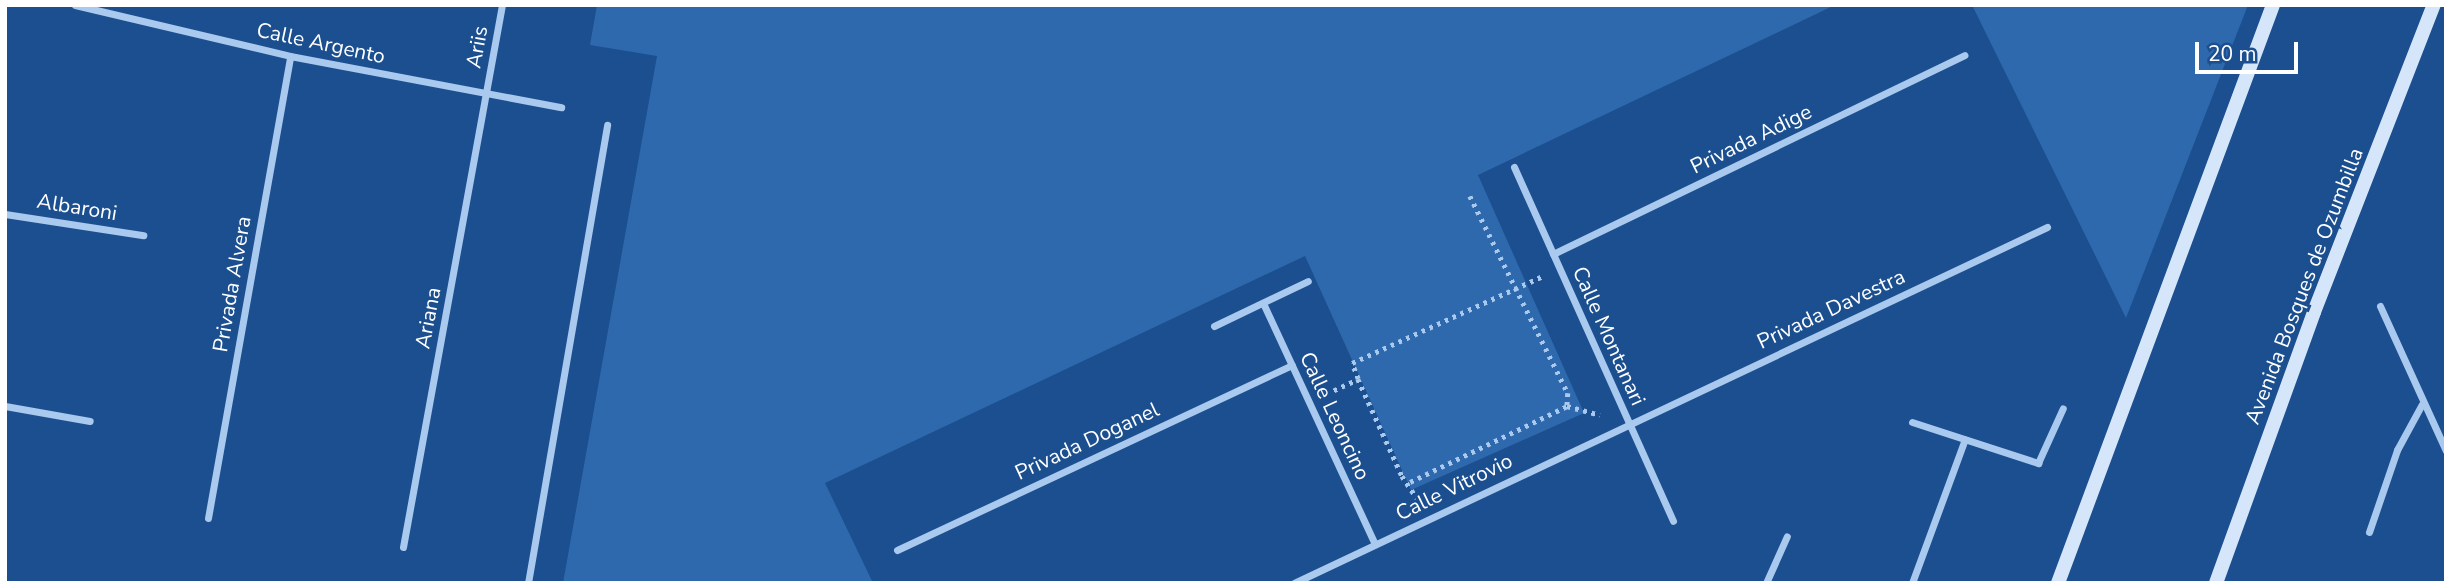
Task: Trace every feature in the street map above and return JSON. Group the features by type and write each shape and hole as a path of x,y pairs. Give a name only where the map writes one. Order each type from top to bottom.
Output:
{"main road":[{"path":"2058,583 2273,5"},
{"name":"Avenida Bosques de Ozumbilla","path":"2216,583 2314,312 2434,5"}],"street":[{"name":"Calle Argento","path":"75,5 290,56 561,107"},
{"name":"Ariis","path":"487,94 502,5"},
{"name":"Privada Adige","path":"1553,254 1964,55"},
{"name":"Privada Alvera","path":"208,518 290,56"},
{"name":"Ariana","path":"403,547 487,94"},
{"path":"528,583 607,125"},
{"name":"Calle Montanari","path":"1514,167 1673,521"},
{"name":"Albaroni","path":"5,214 143,235"},
{"name":"Privada Davestra","path":"1629,422 2047,227"},
{"path":"1214,326 1308,281"},
{"name":"Calle Leoncino","path":"1263,303 1375,544"},
{"path":"2380,306 2422,404 2446,451"},
{"name":"Privada Doganel","path":"897,550 1292,365"},
{"path":"2370,532 2397,450 2422,404"},
{"path":"5,406 90,421"},
{"path":"1912,422 2038,463 2063,408"},
{"name":"Calle Vitrovio","path":"1294,583 1629,422"},
{"path":"1912,583 1965,439"},
{"path":"1766,583 1787,536"}],"path":[{"path":"1470,196 1568,393 1567,406"},
{"path":"1428,518 1410,482 1402,476 1352,363 1560,268"},
{"path":"1309,401 1359,379"},
{"path":"1410,482 1567,406 1629,422"}],"shaded area":[{"path":"597,5 1835,5 1478,175 1584,413 1411,490 1305,256 825,483 873,583 563,583 657,56 590,45"},
{"path":"1972,5 2248,5 2126,318"}]}
